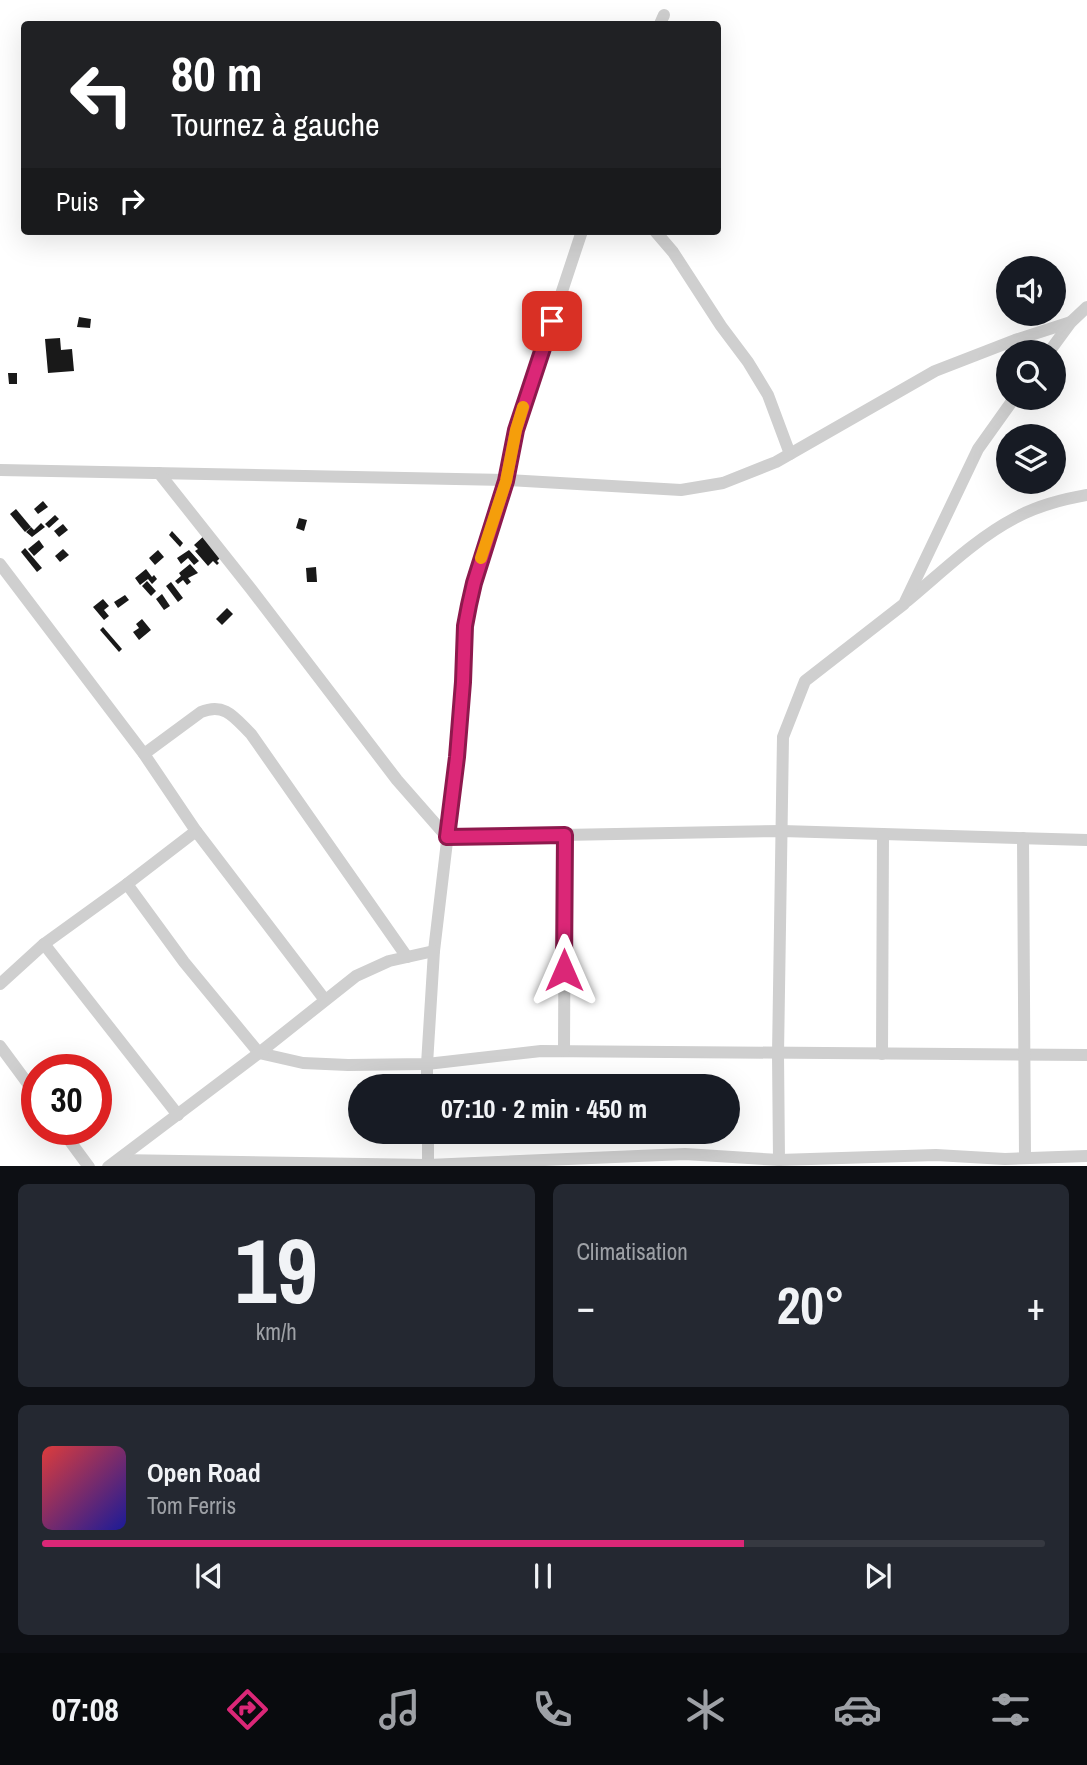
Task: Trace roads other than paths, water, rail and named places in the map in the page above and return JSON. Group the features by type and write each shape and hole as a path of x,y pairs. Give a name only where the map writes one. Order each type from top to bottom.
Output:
{"street":[{"path":"427,1074 434,951 461,707 465,626 474,583 506,481 516,430 581,235"},
{"path":"658,235 673,252 768,395 790,454"},
{"path":"1058,340 1087,307"},
{"path":"0,470 506,481 681,490 723,483 776,462 934,371 1002,344 1072,322"},
{"path":"904,604 978,449 1005,410"},
{"path":"159,473 397,780 447,837 782,831 1087,840"},
{"path":"779,1160 783,737 805,681 904,604 985,536 1016,517 1068,498 1087,495"},
{"path":"1,569 144,754 197,831 325,1000"},
{"path":"144,754 201,712 211,708 222,709 234,717 251,734 407,957"},
{"path":"0,984 44,944 197,831"},
{"path":"881,1054 883,834"},
{"path":"564,1051 565,835"},
{"path":"1023,838 1026,1158"},
{"path":"127,884 184,962 259,1053 303,1063 427,1064 541,1051 1087,1055"},
{"path":"44,944 178,1115"},
{"path":"113,1163 356,976 389,961 434,951"},
{"path":"0,1046 21,1074"},
{"path":"428,1144 428,1166"},
{"path":"73,1145 88,1166"},
{"path":"113,1163 428,1166 686,1160 937,1161 1087,1156"}]}
